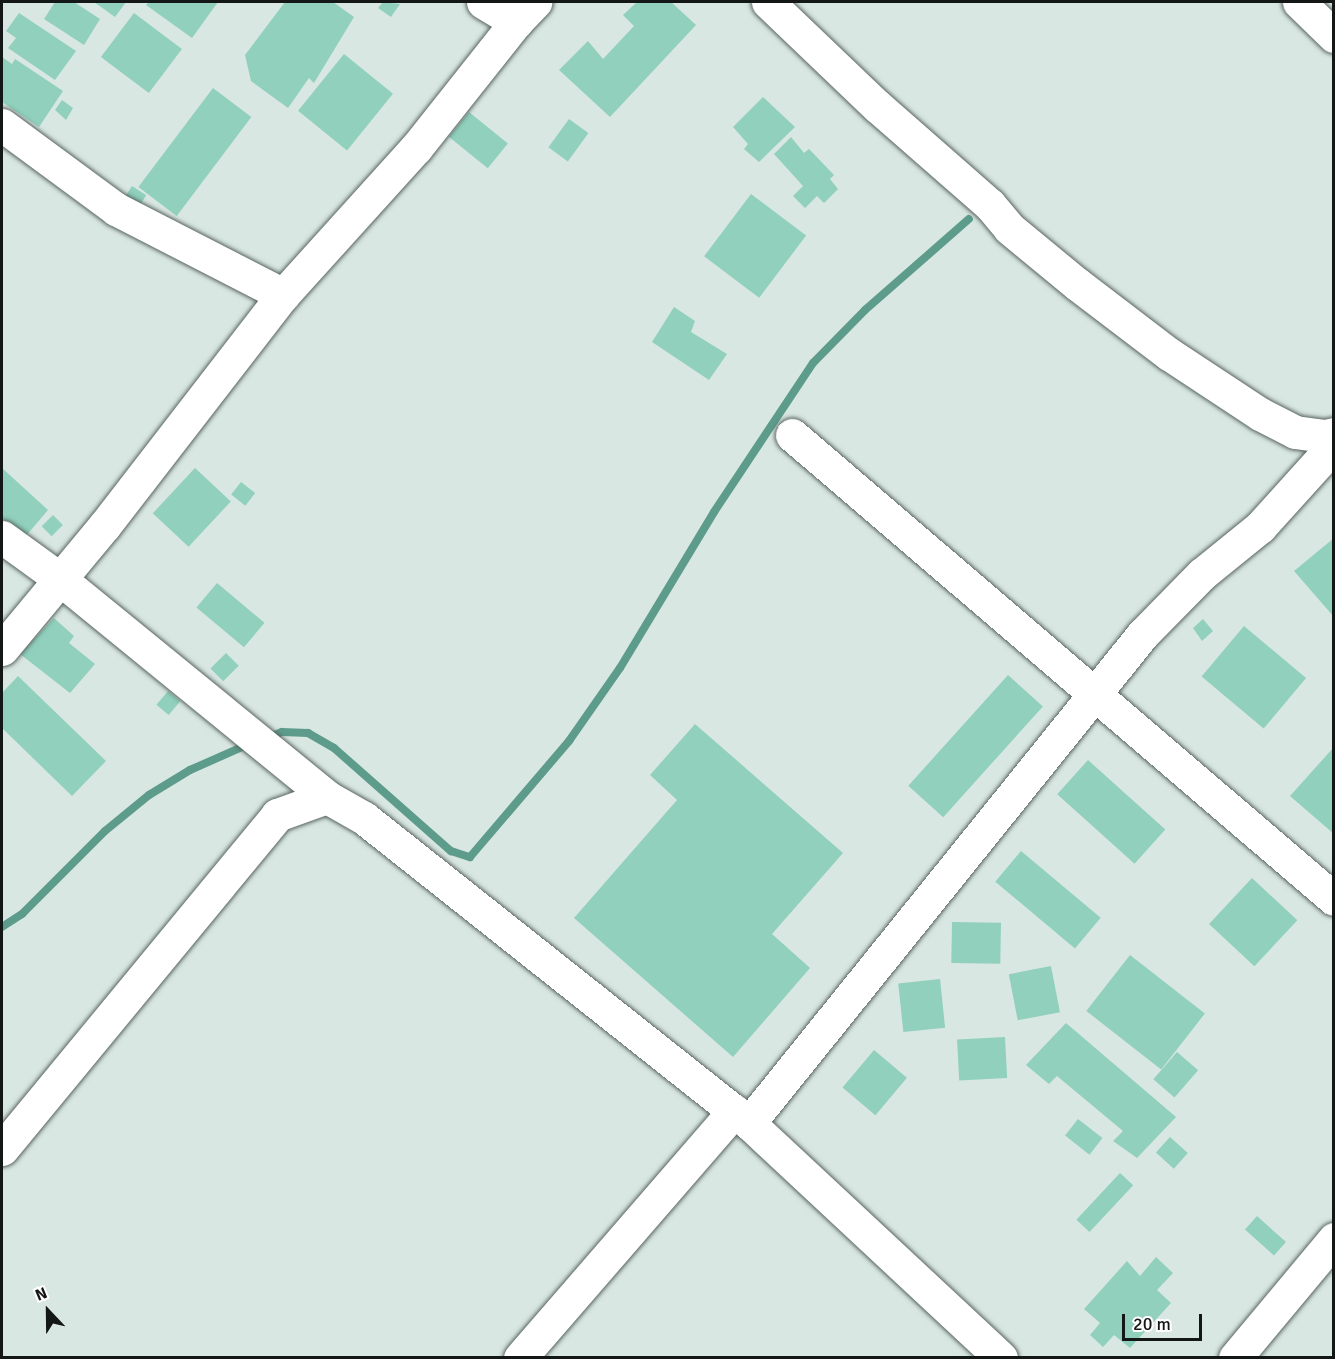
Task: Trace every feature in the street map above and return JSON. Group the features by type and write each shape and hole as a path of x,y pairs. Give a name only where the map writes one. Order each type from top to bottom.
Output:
{"street":[{"path":"2,649 60,579 283,295 416,148 526,12 483,2"},
{"path":"768,2 877,106 990,206 1009,228 1077,284 1169,354 1260,414 1295,432 1325,436 1334,434"},
{"path":"1299,2 1334,36"},
{"path":"2,125 116,209 283,295"},
{"path":"792,435 1093,697 1334,899"},
{"path":"520,1358 742,1117 1093,697 1142,635 1202,574 1260,527 1334,446"},
{"path":"2,537 60,579 327,797 364,818 742,1117 1001,1358"},
{"path":"2,1149 278,815 327,797"},
{"path":"1235,1358 1334,1239"}],"building":[{"path":"55,2 74,2 100,19 84,45 44,19"},
{"path":"94,2 126,2 115,17"},
{"path":"149,2 218,2 192,38 146,5"},
{"path":"285,2 333,2 354,17 314,83 309,78 288,108 251,81 245,55"},
{"path":"383,2 400,4 391,17 378,8"},
{"path":"637,2 671,2 696,25 610,117 559,70 588,41 603,59 634,26 623,15"},
{"path":"19,13 76,51 55,80 8,48 16,38 6,31"},
{"path":"134,13 182,49 149,93 101,57"},
{"path":"344,54 393,94 347,150 298,111"},
{"path":"2,57 12,64 15,59 63,91 39,127 2,102"},
{"path":"213,88 251,117 177,216 138,187"},
{"path":"763,97 795,127 759,162 744,149 748,144 733,127"},
{"path":"62,100 73,108 66,120 55,110"},
{"path":"469,112 508,143 488,168 449,137"},
{"path":"569,119 588,133 568,161 548,147"},
{"path":"791,137 804,153 809,149 834,175 830,179 838,189 824,203 817,196 805,208 793,196 803,186 774,154"},
{"path":"132,186 146,195 139,207 124,198"},
{"path":"751,194 806,236 759,298 704,256"},
{"path":"674,307 695,321 691,332 727,354 709,380 652,342"},
{"path":"2,468 48,510 25,537 2,518"},
{"path":"195,468 231,501 189,547 153,513"},
{"path":"241,482 255,493 245,506 231,495"},
{"path":"53,515 63,525 52,536 42,526"},
{"path":"1334,538 1334,617 1294,571"},
{"path":"217,583 264,623 244,647 196,608"},
{"path":"54,618 74,636 69,643 95,664 70,693 20,654"},
{"path":"1203,619 1213,631 1202,641 1193,628"},
{"path":"1244,626 1306,678 1264,729 1202,677"},
{"path":"226,653 239,666 223,681 210,669"},
{"path":"1008,675 1043,706 943,817 908,786"},
{"path":"18,676 106,761 72,796 2,728 2,693"},
{"path":"168,691 180,701 169,715 156,705"},
{"path":"695,724 843,853 772,934 810,968 733,1057 574,918 677,800 650,775"},
{"path":"1334,747 1334,834 1290,796"},
{"path":"1088,760 1165,830 1135,864 1057,794"},
{"path":"1021,851 1101,918 1075,948 995,882"},
{"path":"1252,878 1297,920 1254,966 1209,924"},
{"path":"952,922 1001,923 1000,964 951,963"},
{"path":"1130,955 1205,1013 1161,1069 1086,1011"},
{"path":"1051,966 1060,1012 1018,1020 1009,974"},
{"path":"940,979 945,1028 903,1032 898,983"},
{"path":"1066,1023 1176,1117 1137,1158 1113,1141 1123,1131 1057,1076 1049,1084 1026,1065"},
{"path":"1005,1037 1007,1078 959,1080 957,1040"},
{"path":"874,1050 907,1078 875,1115 843,1088"},
{"path":"1177,1052 1198,1070 1175,1098 1153,1079"},
{"path":"1078,1119 1102,1138 1089,1155 1065,1136"},
{"path":"1170,1137 1188,1153 1174,1169 1156,1153"},
{"path":"1120,1173 1133,1185 1090,1232 1076,1220"},
{"path":"1257,1216 1286,1242 1274,1255 1245,1229"},
{"path":"1156,1257 1173,1273 1157,1290 1171,1303 1130,1348 1114,1335 1103,1347 1090,1335 1100,1323 1084,1309 1127,1261 1140,1276"}],"waterway":[{"path":"267,738 282,732 308,733 334,748 451,851 470,857 569,741 620,668 714,512 813,363 865,310 969,219"},
{"path":"2,927 22,914 105,831 149,795 190,770 249,744"}]}
